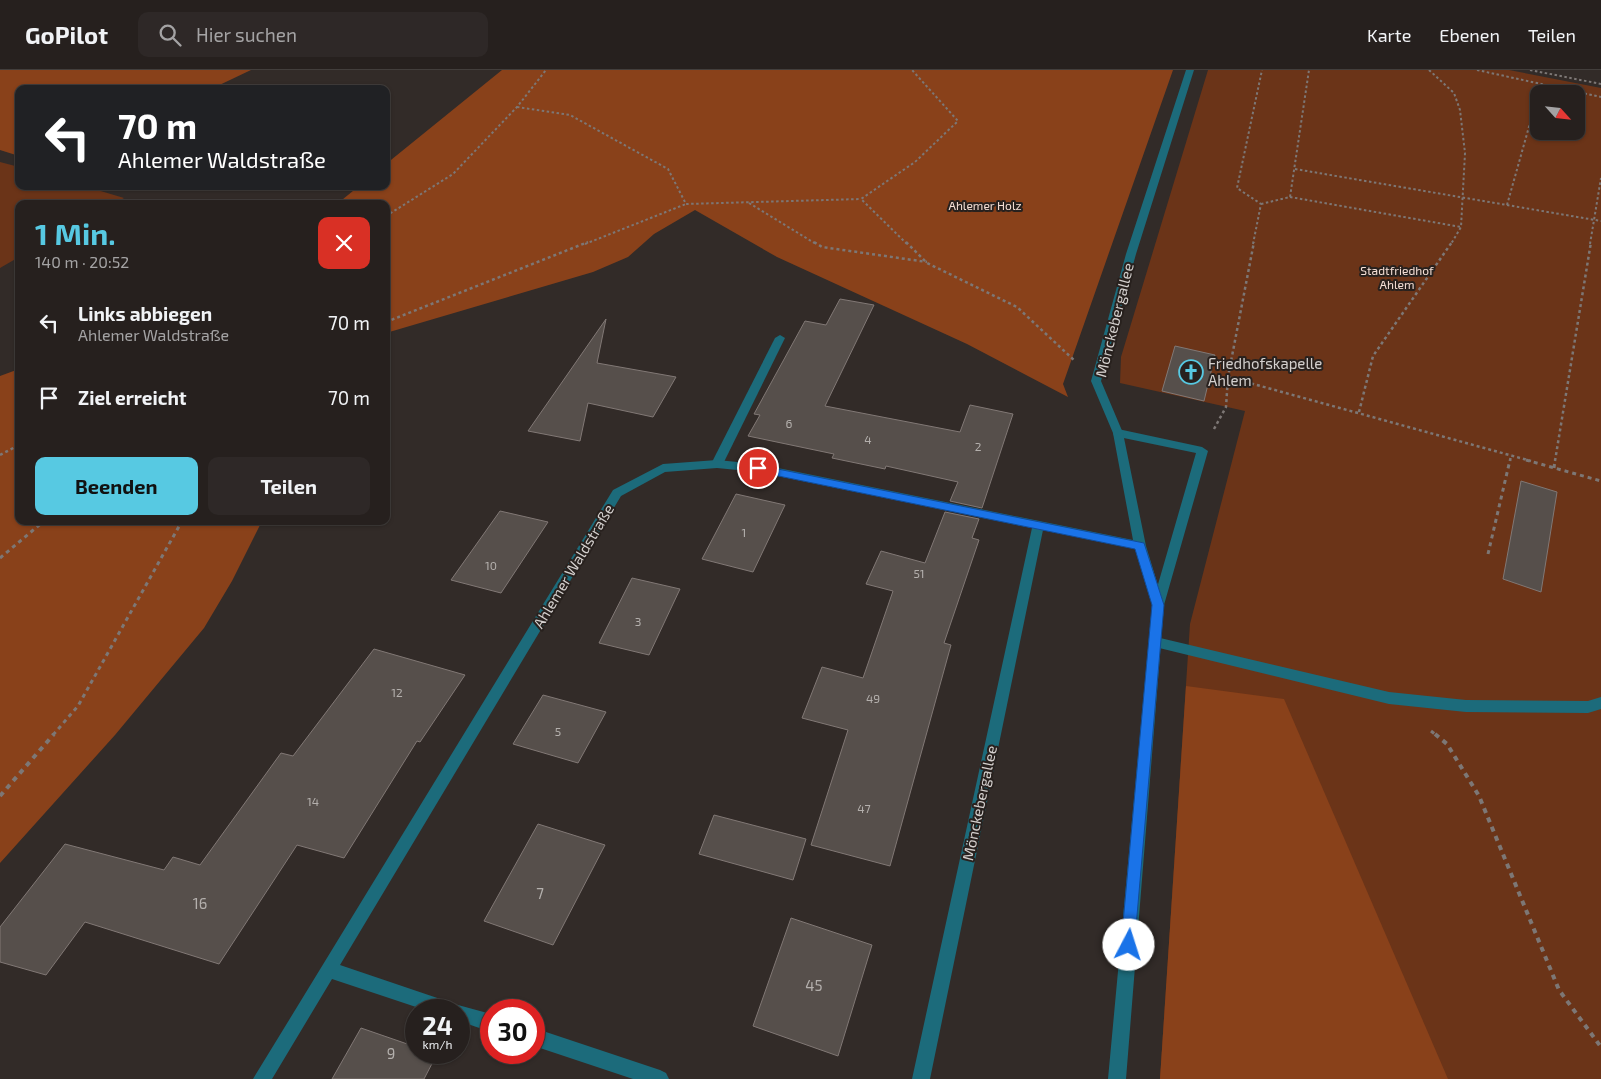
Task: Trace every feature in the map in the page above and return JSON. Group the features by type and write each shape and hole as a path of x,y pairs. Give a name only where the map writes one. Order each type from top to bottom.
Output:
{"street":[{"name":"Mönckebergallee","path":"1117,1079 1158,605 1140,546 1118,433 1096,381 1130,254 1190,70"},
{"path":"717,464 780,338"},
{"path":"1118,433 1202,451 1158,605"},
{"name":"Ahlemer Waldstraße","path":"262,1079 617,493 662,468 717,464 758,468 1140,546"},
{"name":"Mönckebergallee","path":"921,1079 1038,526"},
{"path":"1156,642 1389,698 1466,706 1588,707 1601,703"},
{"path":"328,969 418,999"},
{"path":"545,1041 660,1079"}],"path":[{"path":"390,213 453,174 517,107 546,70"},
{"path":"390,320 686,204 749,204 861,199 915,162 958,121 912,70"},
{"path":"1262,70 1237,188 1262,204 1290,197 1461,227"},
{"path":"1290,197 1308,70"},
{"path":"1359,412 1372,356 1442,258 1461,227 1465,153 1460,110 1454,93 1440,78 1429,70"},
{"path":"1477,70 1601,97"},
{"path":"1530,70 1601,84"},
{"path":"1506,205 1541,84"},
{"path":"517,107 570,115 668,168 686,204"},
{"path":"1295,169 1601,221"},
{"path":"1554,468 1601,178"},
{"path":"861,199 927,262 1017,307 1096,381"},
{"path":"749,204 822,247 927,262"},
{"path":"1202,451 1226,407 1228,377 1262,204"},
{"path":"1228,377 1601,481"},
{"path":"0,455 15,446"},
{"path":"1488,554 1511,455"},
{"path":"0,558 39,525"},
{"path":"0,796 78,706 180,525"},
{"path":"1389,698 1447,744 1478,796 1559,990 1601,1047"}],"green space":[{"path":"0,70 251,70 219,85 15,85 15,155 0,150"},
{"name":"Ahlemer Holz","path":"502,70 1173,70 1063,384 1068,397 967,344 777,257 695,210 654,234 628,257 593,272 390,332 390,200 342,200 354,190 390,190 390,161"},
{"name":"Stadtfriedhof Ahlem","path":"1208,70 1509,70 1601,88 1601,1079 1160,1079 1190,624 1245,411 1120,383 1121,357"},
{"path":"0,162 15,166 15,190 97,190 124,198 121,200 15,200 15,259 0,268"},
{"path":"15,370 15,525 260,525 232,581 204,628 115,735 0,863 0,376"},
{"path":"1186,686 1284,699 1448,1079 1160,1079"}],"building":[{"path":"840,299 874,305 825,406 960,432 970,405 1013,414 982,508 950,501 958,482 886,466 885,469 832,458 834,454 748,436 760,415 754,414 805,321 826,325"},
{"path":"606,319 597,363 676,377 653,417 588,403 580,441 528,431"},
{"name":"Friedhofskapelle Ahlem","path":"1175,346 1215,355 1204,401 1162,391"},
{"path":"1521,481 1557,492 1541,592 1503,579"},
{"path":"736,494 785,505 753,572 702,559"},
{"path":"500,511 548,522 501,593 451,580"},
{"path":"945,512 979,519 972,538 979,540 944,643 951,645 890,866 811,845 848,730 802,718 822,667 863,678 893,591 866,584 881,551 925,563"},
{"path":"632,578 680,589 649,655 599,643"},
{"path":"374,649 465,675 420,742 417,741 344,858 297,845 219,964 85,922 46,975 0,962 0,927 65,844 164,870 173,857 200,865 281,753 293,756"},
{"path":"543,695 606,712 578,763 513,744"},
{"path":"714,815 806,839 793,880 699,854"},
{"path":"538,824 605,845 553,945 484,921"},
{"path":"791,918 872,945 838,1056 753,1026"},
{"path":"361,1028 405,1043 405,1064 432,1064 424,1079 332,1079"}],"place":[{"name":"Friedhofskapelle Ahlem","path":"1191,372"}],"route":[{"path":"758,468 1140,546 1158,605 1155,658 1129,945"}]}
